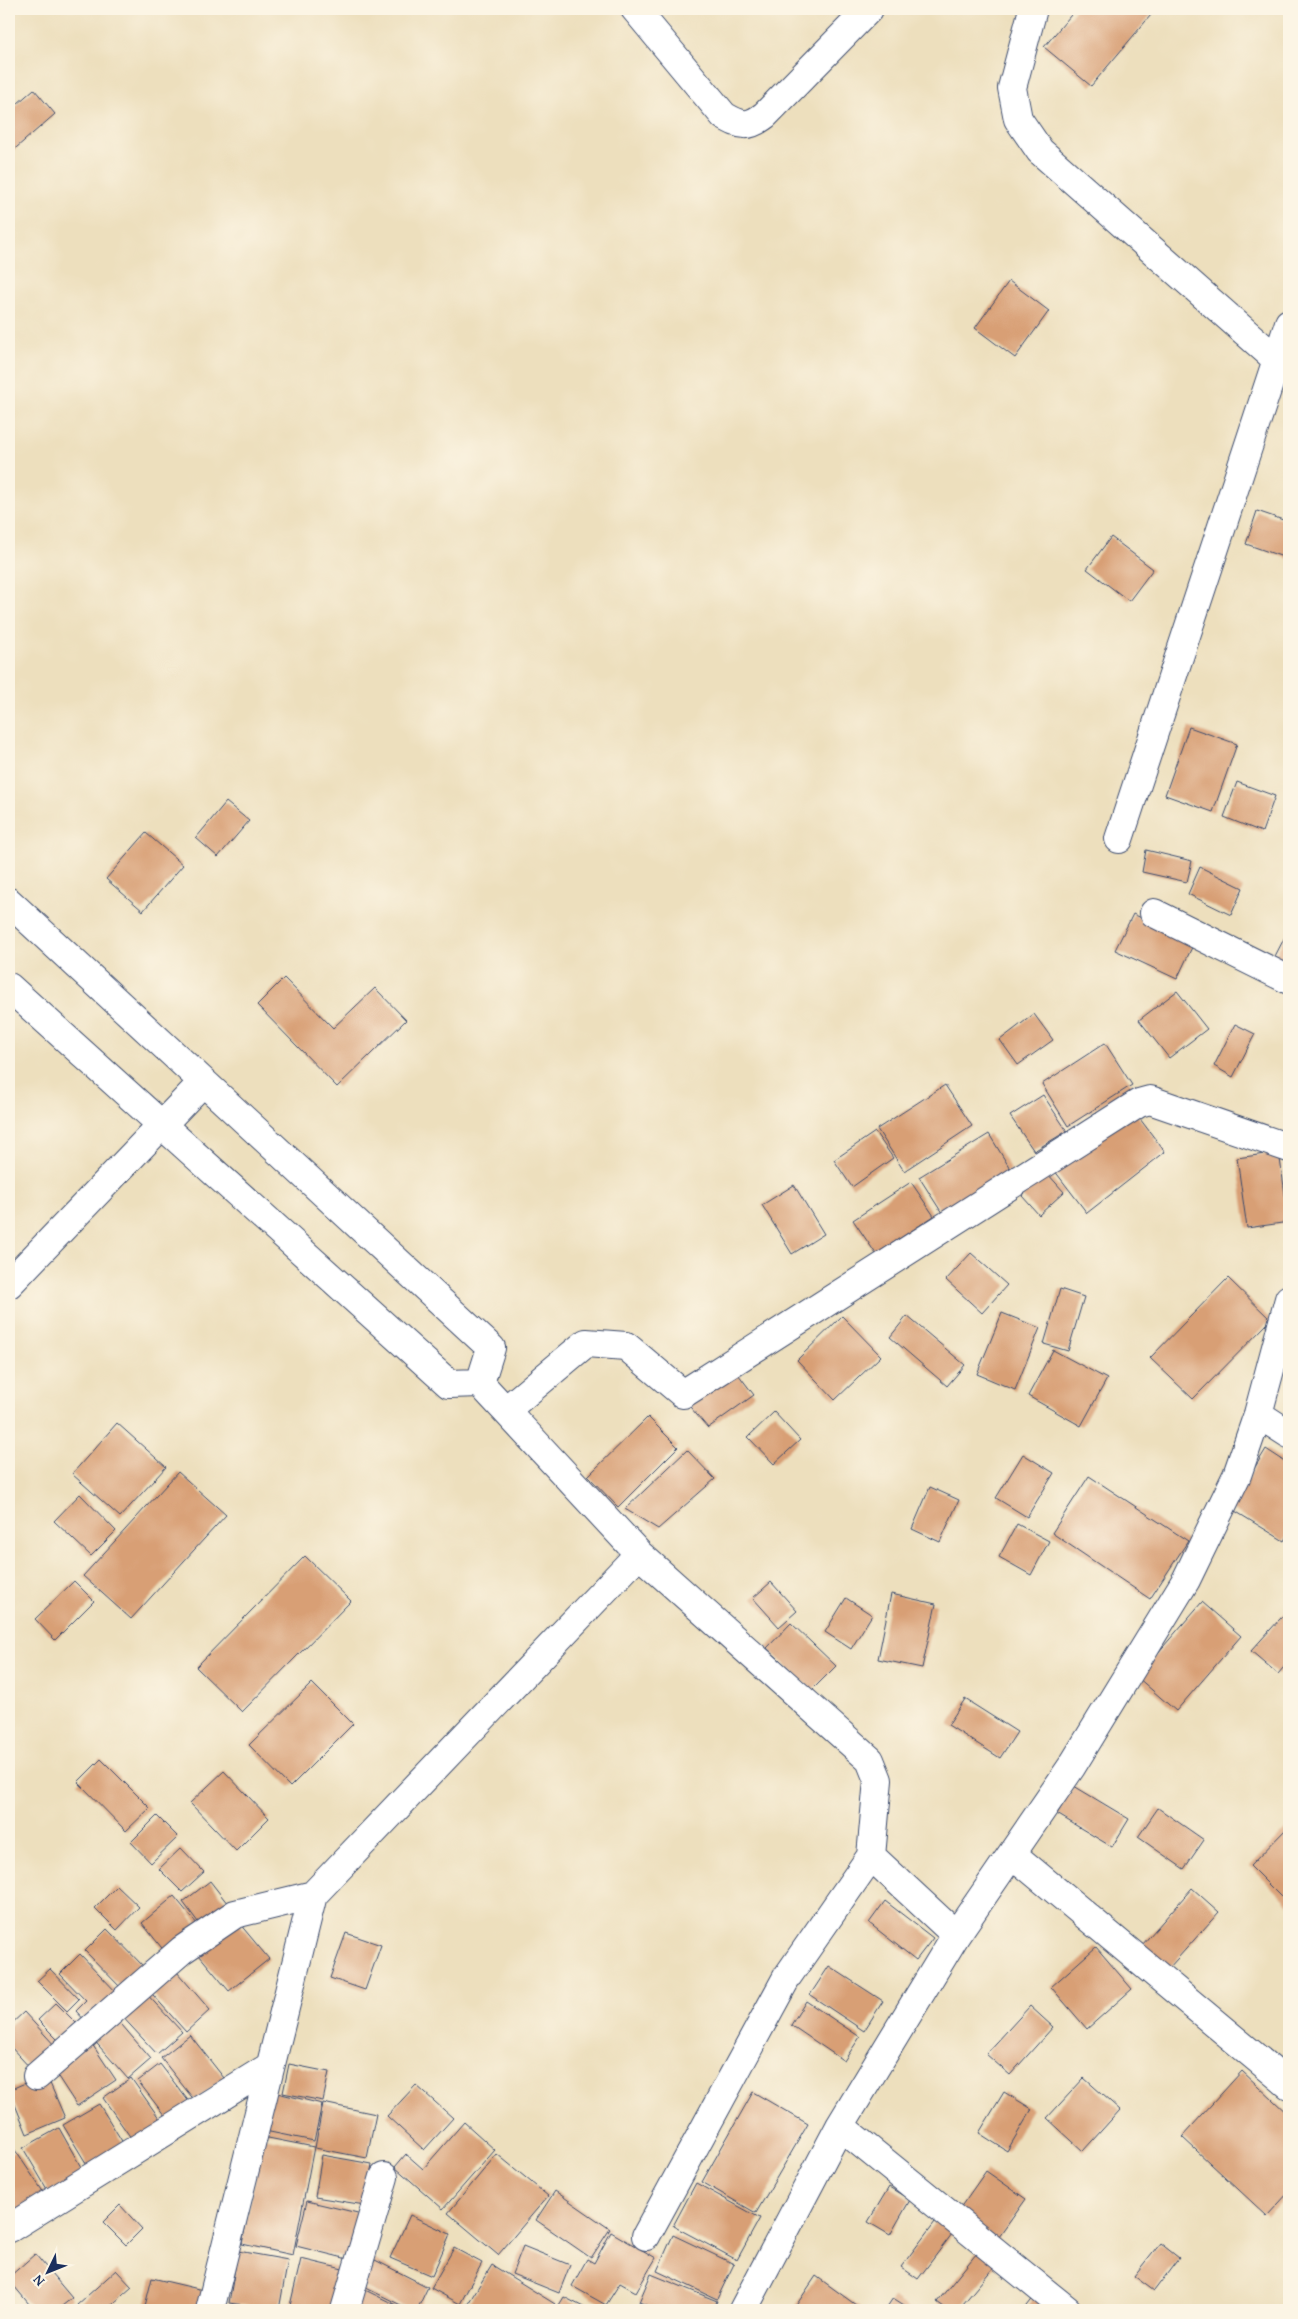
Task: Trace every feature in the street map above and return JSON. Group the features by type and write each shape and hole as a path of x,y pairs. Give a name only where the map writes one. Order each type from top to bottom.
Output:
{"street":[{"path":"634,9 724,116 739,125 753,124 765,115 869,9"},
{"path":"1033,9 1012,88 1018,119 1040,151 1279,374"},
{"path":"1119,839 1279,374 1289,324"},
{"path":"9,902 491,1348 480,1383"},
{"path":"1154,914 1289,980"},
{"path":"9,987 449,1384 480,1383 639,1554 870,1760 878,1780 871,1856 787,1977 646,2236"},
{"path":"9,1284 202,1082"},
{"path":"506,1410 586,1343 626,1346 683,1394 1139,1103 1150,1100 1289,1148"},
{"path":"743,2310 840,2126 956,1935 1072,1766 1186,1580 1237,1475 1258,1414 1289,1299"},
{"path":"1258,1414 1289,1434"},
{"path":"210,2310 313,1895 639,1554"},
{"path":"1012,1854 1289,2085"},
{"path":"871,1856 956,1935"},
{"path":"37,2076 182,1950 235,1914 313,1895"},
{"path":"10,2228 269,2067"},
{"path":"840,2126 1067,2310"},
{"path":"345,2310 384,2177"}],"building":[{"path":"1076,9 1156,9 1091,86 1044,47"},
{"path":"34,89 55,114 9,154 9,111"},
{"path":"1009,281 1049,311 1015,358 975,328"},
{"path":"1257,511 1289,522 1289,559 1246,544"},
{"path":"1111,537 1153,569 1129,601 1087,569"},
{"path":"1189,727 1237,744 1213,812 1165,795"},
{"path":"1237,782 1275,796 1262,832 1224,817"},
{"path":"226,802 249,821 218,857 196,838"},
{"path":"146,833 183,865 143,911 106,879"},
{"path":"1146,850 1192,861 1187,882 1142,872"},
{"path":"1200,867 1243,888 1231,915 1188,894"},
{"path":"1133,914 1194,943 1177,979 1115,950"},
{"path":"1289,929 1289,971 1272,962"},
{"path":"284,978 333,1028 375,988 406,1020 337,1087 257,1005"},
{"path":"1177,991 1207,1029 1169,1058 1139,1020"},
{"path":"1034,1014 1053,1040 1018,1065 1000,1040"},
{"path":"1235,1024 1255,1034 1233,1077 1214,1066"},
{"path":"1105,1043 1132,1085 1068,1126 1042,1084"},
{"path":"945,1085 972,1126 904,1171 877,1129"},
{"path":"1043,1095 1067,1131 1034,1151 1010,1116"},
{"path":"1134,1111 1165,1152 1087,1213 1051,1166"},
{"path":"875,1132 893,1158 852,1187 834,1160"},
{"path":"989,1134 1011,1170 942,1213 919,1177"},
{"path":"1279,1152 1289,1222 1247,1228 1237,1158"},
{"path":"1047,1173 1064,1192 1039,1215 1022,1196"},
{"path":"911,1182 934,1216 876,1254 853,1220"},
{"path":"794,1185 824,1234 792,1254 762,1205"},
{"path":"971,1253 1007,1285 982,1313 946,1280"},
{"path":"1228,1278 1271,1320 1193,1399 1150,1358"},
{"path":"1060,1289 1084,1297 1068,1351 1044,1344"},
{"path":"1002,1313 1040,1328 1015,1390 977,1374"},
{"path":"842,1316 881,1356 835,1400 797,1360"},
{"path":"907,1316 965,1365 947,1386 890,1337"},
{"path":"1053,1350 1107,1379 1081,1426 1028,1396"},
{"path":"732,1366 754,1395 708,1428 685,1401"},
{"path":"774,1412 800,1440 774,1464 748,1437"},
{"path":"648,1417 678,1447 618,1507 588,1476"},
{"path":"117,1423 166,1467 120,1517 72,1474"},
{"path":"1266,1449 1289,1464 1289,1532 1284,1541 1230,1508"},
{"path":"687,1450 715,1479 658,1529 625,1509"},
{"path":"1023,1454 1054,1473 1027,1517 996,1498"},
{"path":"178,1472 226,1515 131,1619 83,1576"},
{"path":"1089,1476 1188,1541 1150,1599 1052,1533"},
{"path":"930,1487 959,1500 940,1542 912,1529"},
{"path":"80,1494 116,1531 91,1556 54,1521"},
{"path":"1017,1524 1049,1541 1031,1575 999,1557"},
{"path":"305,1556 351,1601 242,1712 196,1667"},
{"path":"74,1581 94,1601 55,1640 35,1619"},
{"path":"771,1582 797,1611 779,1627 753,1598"},
{"path":"891,1594 936,1604 922,1668 878,1659"},
{"path":"846,1598 872,1615 851,1649 825,1632"},
{"path":"1202,1602 1241,1636 1176,1711 1137,1677"},
{"path":"1289,1609 1289,1661 1278,1674 1251,1651"},
{"path":"791,1623 836,1666 812,1690 767,1648"},
{"path":"312,1683 353,1724 290,1787 249,1745"},
{"path":"965,1699 1017,1732 1000,1758 948,1725"},
{"path":"101,1759 150,1808 126,1831 78,1782"},
{"path":"224,1771 269,1818 236,1851 190,1803"},
{"path":"1074,1786 1129,1819 1112,1847 1057,1814"},
{"path":"1158,1808 1204,1840 1184,1869 1138,1837"},
{"path":"157,1816 178,1837 151,1863 131,1842"},
{"path":"1289,1826 1289,1905 1250,1866"},
{"path":"181,1848 204,1872 182,1892 159,1869"},
{"path":"210,1881 231,1908 204,1930 183,1902"},
{"path":"117,1886 139,1907 117,1930 95,1908"},
{"path":"1192,1888 1219,1912 1169,1968 1142,1945"},
{"path":"174,1896 202,1930 169,1957 142,1923"},
{"path":"885,1901 933,1938 916,1960 869,1923"},
{"path":"239,1923 269,1959 229,1991 199,1955"},
{"path":"107,1929 147,1970 125,1992 85,1951"},
{"path":"346,1933 381,1945 365,1990 330,1978"},
{"path":"1096,1947 1132,1989 1087,2029 1051,1987"},
{"path":"80,1954 119,1995 88,2024 76,2011 86,2001 60,1974"},
{"path":"170,1964 210,2010 186,2032 145,1986"},
{"path":"829,1966 883,2001 864,2031 810,1995"},
{"path":"50,1969 79,1999 67,2011 37,1981"},
{"path":"142,1989 182,2032 157,2054 118,2012"},
{"path":"806,2001 860,2037 844,2061 791,2025"},
{"path":"56,2003 82,2029 64,2046 38,2020"},
{"path":"1030,2006 1053,2027 1010,2075 986,2054"},
{"path":"24,2012 56,2047 31,2069 9,2045 9,2026"},
{"path":"116,2018 151,2059 128,2079 92,2038"},
{"path":"190,2035 224,2078 195,2101 161,2058"},
{"path":"90,2041 116,2080 77,2106 51,2066"},
{"path":"160,2064 190,2103 168,2120 138,2081"},
{"path":"289,2064 329,2072 323,2101 283,2093"},
{"path":"1242,2071 1289,2115 1289,2192 1267,2216 1182,2137"},
{"path":"46,2074 65,2118 27,2134 9,2090"},
{"path":"131,2078 164,2125 136,2145 103,2098"},
{"path":"1084,2078 1120,2110 1083,2151 1047,2118"},
{"path":"416,2085 453,2118 424,2150 387,2116"},
{"path":"273,2092 322,2104 314,2141 265,2131"},
{"path":"753,2092 808,2124 756,2213 702,2182"},
{"path":"1004,2092 1032,2109 1007,2151 979,2133"},
{"path":"323,2103 376,2114 367,2158 315,2148"},
{"path":"99,2104 125,2146 89,2168 63,2125"},
{"path":"464,2122 495,2150 443,2209 395,2167 406,2154 423,2169"},
{"path":"59,2128 86,2176 51,2196 23,2148"},
{"path":"263,2137 314,2147 293,2255 242,2244"},
{"path":"15,2150 46,2196 9,2216 9,2154"},
{"path":"497,2154 548,2196 498,2255 448,2213"},
{"path":"322,2155 372,2164 365,2205 315,2197"},
{"path":"986,2171 1026,2199 994,2244 955,2215"},
{"path":"696,2183 760,2218 737,2260 673,2226"},
{"path":"889,2187 910,2200 890,2235 868,2222"},
{"path":"555,2191 610,2229 591,2258 536,2220"},
{"path":"307,2201 362,2214 352,2260 296,2246"},
{"path":"120,2205 142,2229 126,2245 103,2222"},
{"path":"410,2215 450,2234 432,2276 390,2258"},
{"path":"938,2218 955,2230 918,2279 901,2267"},
{"path":"611,2232 656,2258 636,2292 620,2283 606,2305 572,2286 587,2259 594,2263"},
{"path":"673,2235 734,2264 717,2299 657,2271"},
{"path":"1160,2243 1179,2258 1154,2291 1134,2276"},
{"path":"523,2246 570,2265 559,2293 512,2274"},
{"path":"454,2248 482,2263 460,2304 431,2288"},
{"path":"981,2248 998,2262 958,2310 948,2310 937,2302"},
{"path":"238,2251 288,2260 279,2310 229,2303"},
{"path":"35,2254 72,2298 57,2310 34,2310 9,2280 9,2277"},
{"path":"301,2259 347,2270 337,2310 289,2310"},
{"path":"375,2260 428,2287 417,2310 411,2310 362,2286"},
{"path":"492,2265 555,2304 551,2310 464,2310"},
{"path":"116,2270 132,2287 106,2310 81,2310 77,2305"},
{"path":"651,2274 717,2301 713,2310 659,2310 639,2302"},
{"path":"816,2276 860,2308 858,2310 793,2310"},
{"path":"152,2278 203,2290 198,2310 144,2310"},
{"path":"363,2289 406,2310 352,2310"},
{"path":"564,2297 589,2310 556,2310"},
{"path":"1034,2297 1050,2310 1024,2310"},
{"path":"893,2298 912,2310 885,2310"},
{"path":"231,2305 254,2309 254,2310 230,2310"}]}
